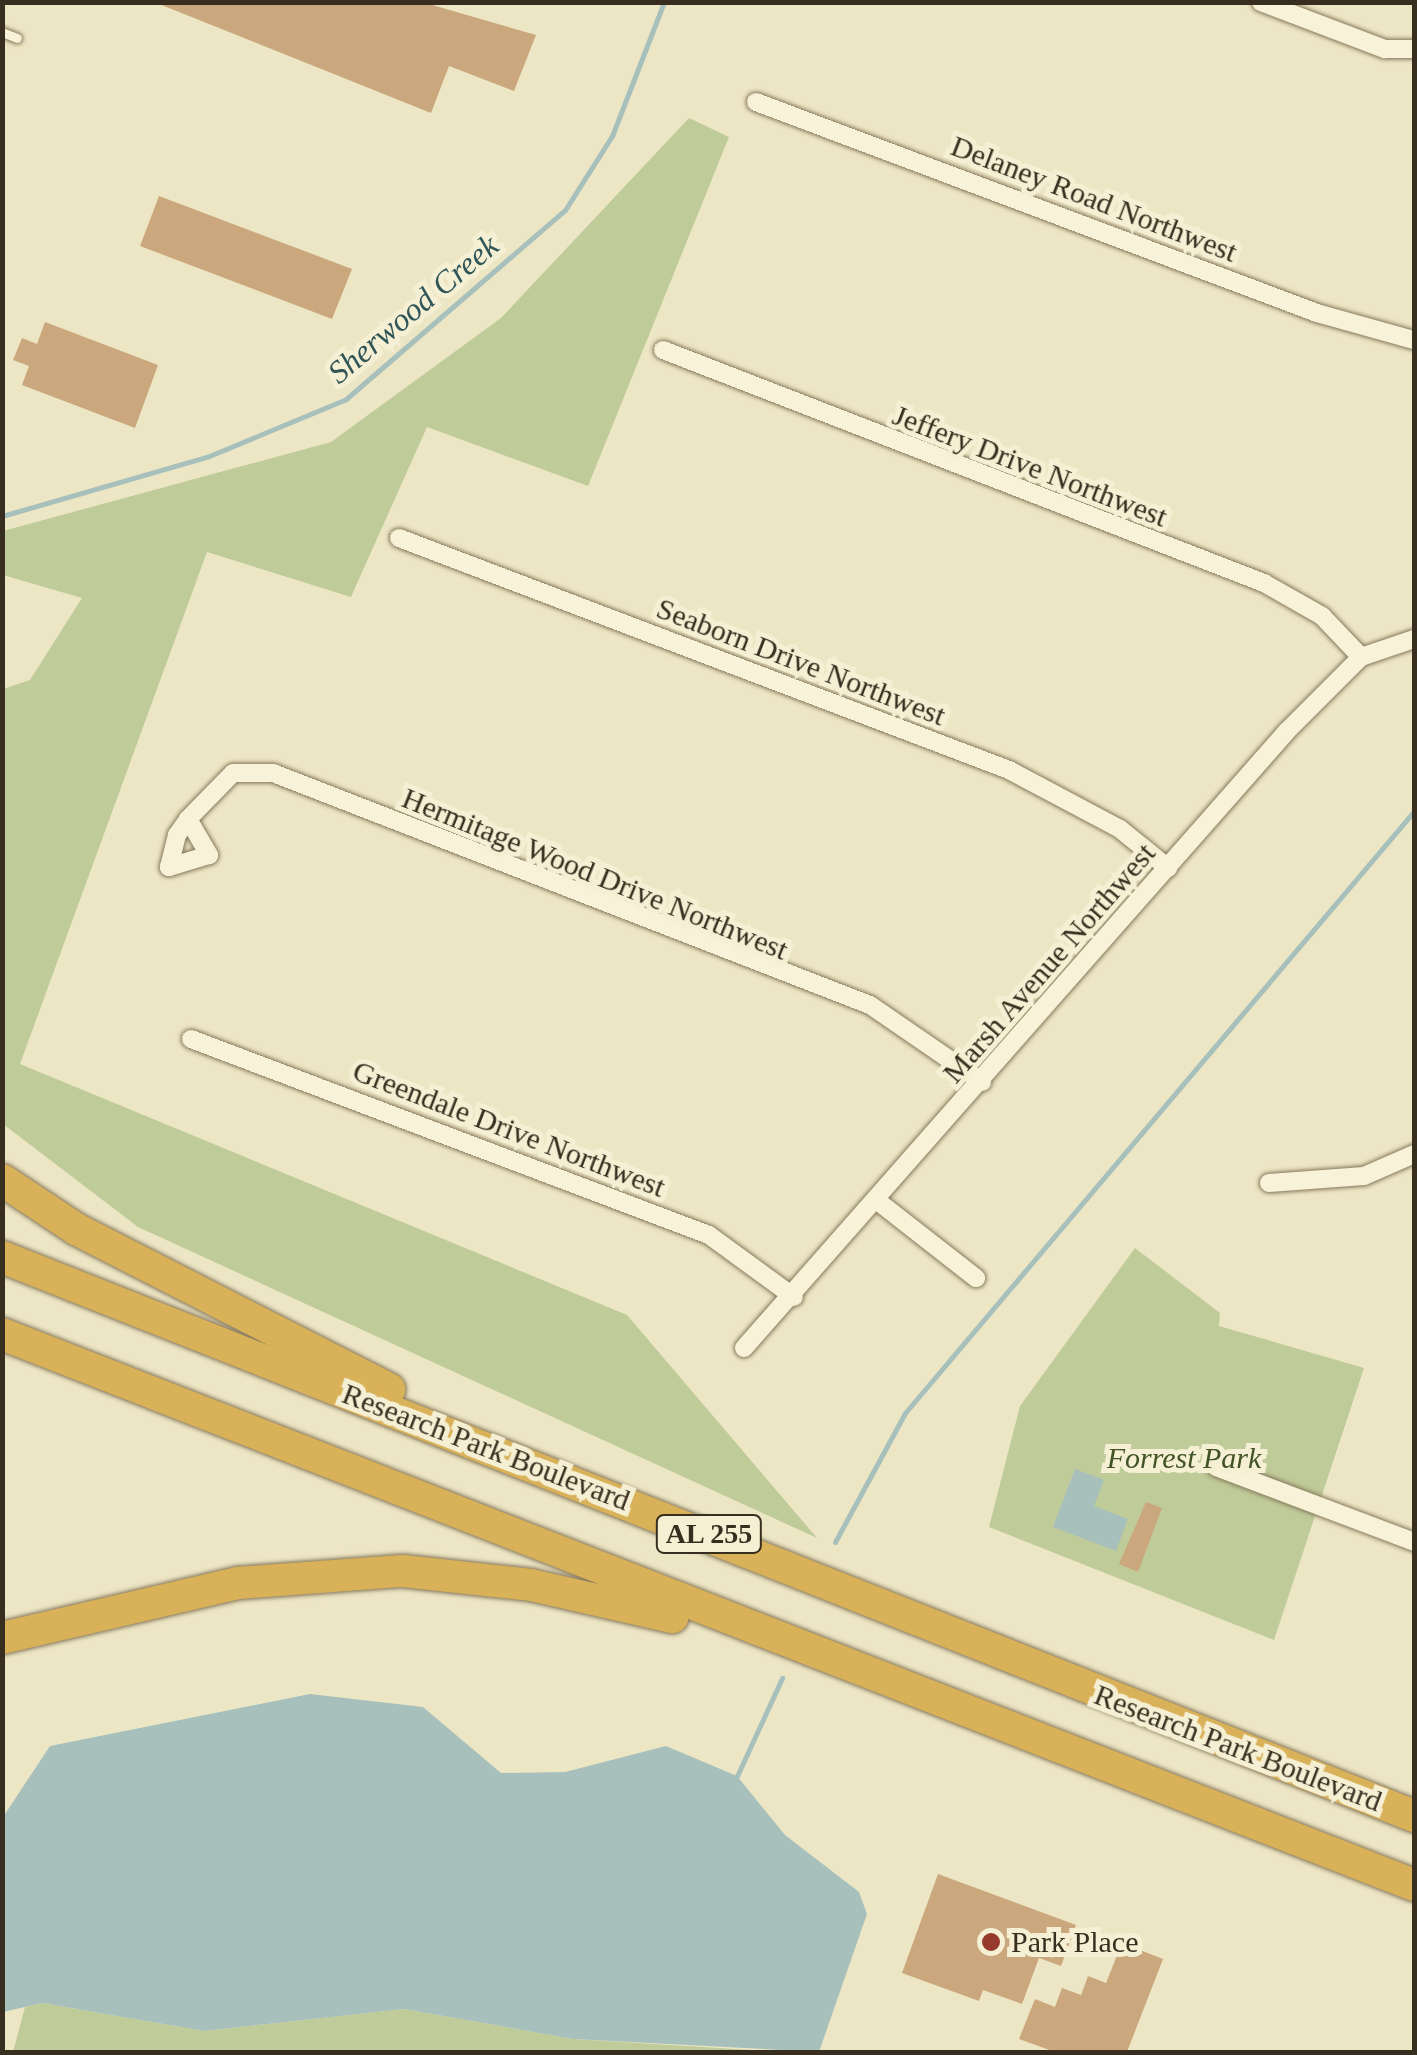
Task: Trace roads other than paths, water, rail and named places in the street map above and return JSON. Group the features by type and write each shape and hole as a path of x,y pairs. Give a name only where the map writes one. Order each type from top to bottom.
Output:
{"highway":[{"path":"2,1180 76,1229 590,1489"},
{"name":"Research Park Boulevard","path":"2,1257 1414,1816"},
{"name":"AL 255","path":"2,1334 763,1637 1414,1885"},
{"path":"2,1638 238,1583 403,1572 531,1585 763,1637"}],"street":[{"path":"1261,2 1385,49 1414,48"},
{"name":"Delaney Road Northwest","path":"756,102 1414,340"},
{"name":"Jeffery Drive Northwest","path":"663,350 1264,583 1322,616 1361,657"},
{"name":"Seaborn Drive Northwest","path":"399,538 1009,770 1120,829 1168,868"},
{"name":"Marsh Avenue Northwest","path":"744,1348 880,1203 1168,868 1361,657 1414,640"},
{"name":"Hermitage Wood Drive Northwest","path":"188,819 233,773 273,773 870,1005 982,1082"},
{"name":"Greendale Drive Northwest","path":"191,1038 709,1235 794,1297"},
{"path":"1269,1183 1364,1176 1414,1154"},
{"path":"880,1203 976,1278"},
{"path":"1216,1467 1414,1542"}],"lane":[{"path":"2,32 17,38"}],"water":[{"path":"1075,1469 1104,1480 1094,1506 1128,1519 1116,1551 1053,1527"},
{"path":"310,1694 423,1707 501,1773 565,1772 666,1746 737,1776 785,1835 859,1892 867,1914 819,2052 573,2039 404,2009 204,2031 42,2003 3,2012 3,1817 50,1746"}],"waterway":[{"name":"Sherwood Creek","path":"2,516 207,457 346,399 565,210 612,136 664,2"},
{"path":"835,1542 905,1413 1414,811"},
{"path":"737,1776 782,1678"}],"place":[{"name":"Park Place","path":"991,1942"}],"park label":[{"name":"Forrest Park","path":"1184,1458"}]}
